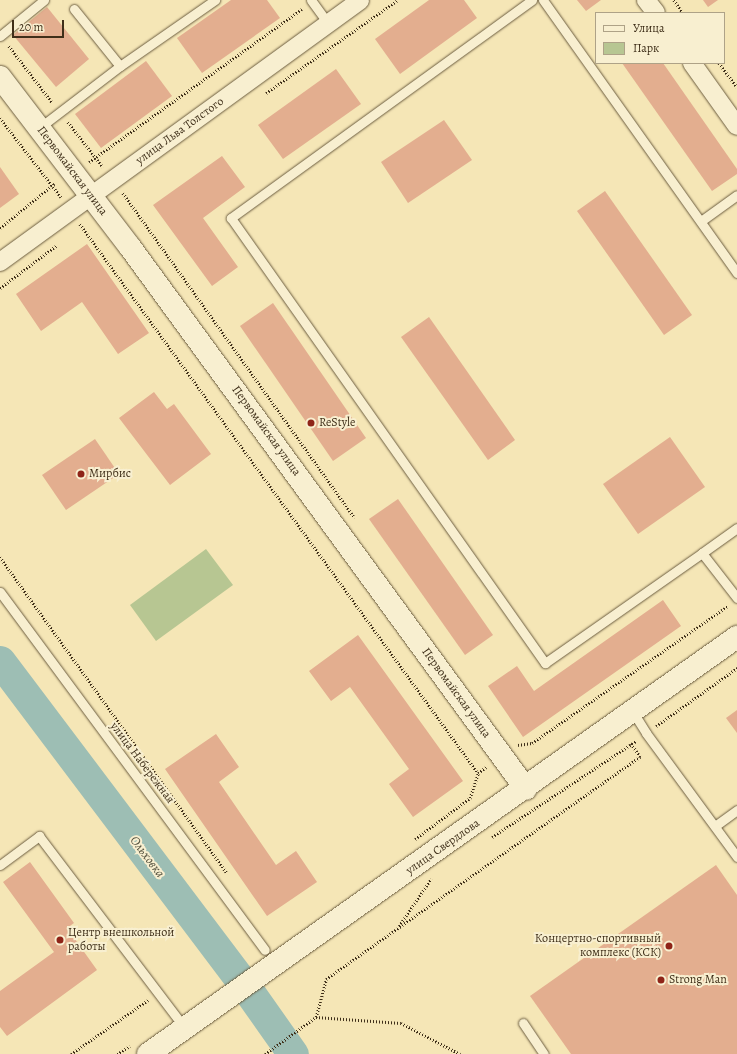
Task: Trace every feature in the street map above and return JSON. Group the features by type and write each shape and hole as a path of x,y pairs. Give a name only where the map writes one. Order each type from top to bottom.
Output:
{"main road":[{"name":"Первомайская улица","path":"0,77 91,196 322,507 526,789"},
{"name":"улица Свердлова","path":"148,1054 216,1006 270,957 526,789 737,637"}],"street":[{"name":"улица Льва Толстого","path":"0,262 360,0"},
{"path":"646,0 655,12"},
{"path":"693,64 737,126"}],"lane":[{"path":"0,36 44,0"},
{"path":"39,128 120,66 215,0"},
{"path":"532,0 231,218 545,663 737,528"},
{"path":"543,0 737,272"},
{"path":"312,1 328,23"},
{"path":"74,9 120,66"},
{"path":"701,221 737,195"},
{"path":"702,553 734,601"},
{"name":"улица Набережная","path":"0,592 270,957"},
{"path":"634,712 646,733 737,857"},
{"path":"715,826 737,810"},
{"path":"0,865 39,836 185,1028"},
{"path":"523,1024 544,1054"}],"path":[{"path":"674,0 682,12"},
{"path":"0,228 53,185 96,158 312,1"},
{"path":"0,36 113,180 359,524"},
{"path":"720,64 737,87"},
{"path":"0,118 53,185 70,212 478,773 470,798"},
{"path":"0,557 230,878"},
{"path":"512,739 517,745 532,743 734,601"},
{"path":"486,841 631,744 737,668"},
{"path":"265,1054 316,1017 326,979 640,757 631,744"},
{"path":"397,928 433,876"},
{"path":"71,1054 158,993"},
{"path":"316,1017 401,1023 460,1054"}],"green space":[{"path":"206,549 233,585 156,641 130,605"}],"building":[{"path":"231,0 267,0 280,18 202,73 177,38"},
{"path":"429,0 464,0 477,18 400,74 375,39"},
{"path":"577,0 601,0 586,11"},
{"path":"703,0 718,0 708,7"},
{"path":"47,7 89,59 56,87 13,35"},
{"path":"146,61 172,96 101,148 75,114"},
{"path":"623,64 664,64 737,169 737,174 712,191"},
{"path":"336,69 361,104 283,159 258,125"},
{"path":"444,120 472,160 408,203 381,162"},
{"path":"222,156 245,187 203,218 238,267 212,286 153,205"},
{"path":"0,167 19,194 0,208"},
{"path":"605,191 692,315 664,335 577,211"},
{"path":"87,244 149,333 118,354 82,302 41,331 16,294"},
{"path":"273,303 366,438 333,461 240,326"},
{"path":"429,317 515,440 488,460 401,337"},
{"path":"154,392 167,409 174,404 211,454 170,485 119,418"},
{"path":"670,437 705,487 638,534 603,484"},
{"name":"Мирбис","path":"95,439 119,474 66,510 42,475"},
{"path":"398,499 493,635 465,655 369,519"},
{"path":"663,600 681,626 523,737 488,686 517,666 534,691"},
{"path":"358,635 463,781 413,817 389,784 409,769 350,687 331,701 309,671"},
{"path":"737,710 737,733 726,718"},
{"path":"216,734 239,767 219,782 276,865 296,851 317,882 267,916 165,769"},
{"name":"Центр внешкольной работы","path":"30,862 74,923 67,928 97,970 7,1036 0,1027 0,991 54,952 3,882"},
{"name":"Концертно-спортивный комплекс (КСК)","path":"716,865 737,895 737,1054 571,1054 530,996"}],"waterway":[{"name":"Ольховка","path":"0,661 245,986 293,1054"}],"place":[{"name":"ReStyle","path":"311,423"},
{"name":"Мирбис","path":"81,474"},
{"name":"Центр внешкольной работы","path":"60,940"},
{"name":"Концертно-спортивный комплекс (КСК)","path":"669,946"},
{"name":"Strong Man","path":"661,980"}]}
